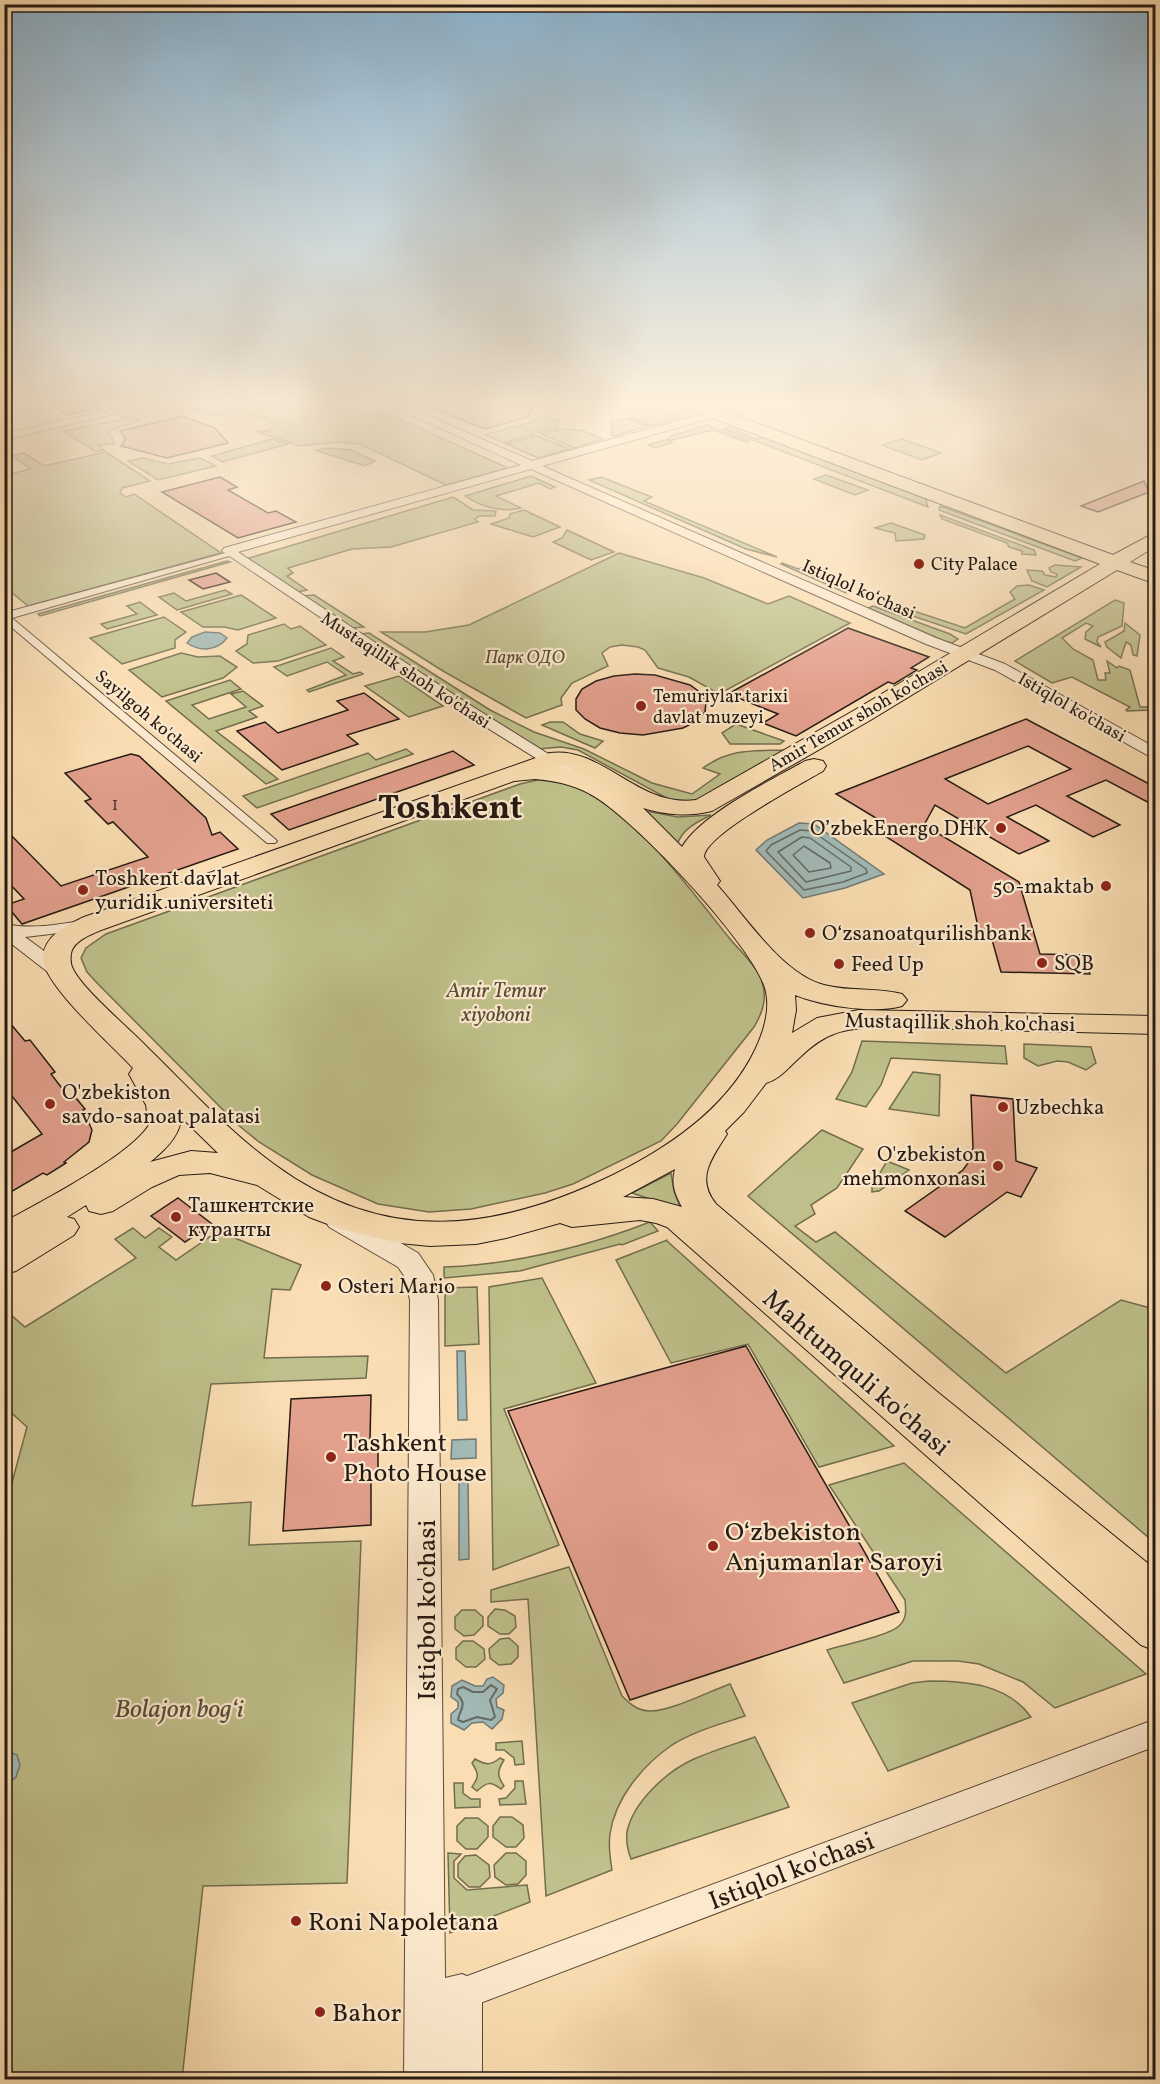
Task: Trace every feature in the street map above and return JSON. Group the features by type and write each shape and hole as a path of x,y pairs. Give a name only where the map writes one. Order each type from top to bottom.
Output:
{"main road":[{"path":"963,499 1143,565"},
{"name":"Amir Temur shoh ko'chasi","path":"739,929 692,860 692,849 699,840 732,815 987,662 1143,565 1155,538"},
{"name":"Amir Temur shoh ko'chasi","path":"548,760 561,758 574,760 658,806 680,809 699,807 870,711 963,653 1143,565"},
{"path":"510,774 554,771 582,780 640,816 762,955 779,988 781,1006 779,1024 765,1060 724,1115 683,1148 617,1185 562,1209 521,1222 477,1232 430,1234 391,1230 353,1221 309,1203 270,1179 207,1124 119,1036 60,972 56,961 58,947 67,938 89,925 548,760"},
{"name":"Mustaqillik shoh ko'chasi","path":"762,955 798,986 846,997 1155,1007"},
{"name":"Mustaqillik shoh ko'chasi","path":"724,1115 807,1034 835,1021 879,1018 1155,1025"},
{"path":"4,1238 116,1170 144,1150 163,1130 165,1117 158,1096 119,1036"},
{"name":"Mahtumquli ko'chasi","path":"724,1115 690,1169 688,1179 690,1192 698,1206 922,1400 1155,1595"},
{"path":"4,1262 166,1166 193,1161 214,1161 270,1179"},
{"name":"Mahtumquli ko'chasi","path":"521,1222 636,1207 656,1209 679,1219 1155,1632"}],"street":[{"path":"5,617 423,499"},
{"name":"Istiqlol ko‘chasi","path":"607,499 987,662"},
{"name":"Mustaqillik shoh ko'chasi","path":"231,553 377,651 582,780"},
{"name":"Sayilgoh ko'chasi","path":"5,617 271,841"},
{"name":"Istiqlol ko'chasi","path":"987,662 1015,674 1155,755"},
{"path":"7,929 39,932 89,925"},
{"path":"7,929 60,972"},
{"name":"Istiqbol ko'chasi","path":"309,1203 405,1257 417,1271 423,1293 426,1561 444,1998 461,2079"},
{"name":"Istiqlol ko'chasi","path":"444,1998 1155,1732"},
{"name":"Istiqbol ko'chasi","path":"425,2079 444,1998"}],"green space":[{"path":"5,499 142,499 221,553 28,606 5,587"},
{"path":"445,499 456,499 473,510 496,511 495,516 479,516 475,519 478,522 391,547 352,549 288,568 293,573 287,576 307,590 297,592 246,559"},
{"path":"471,499 503,499 521,508 507,510"},
{"path":"633,499 647,499 644,501 777,557 746,549"},
{"path":"908,499 926,499 928,507"},
{"path":"940,506 1082,558 1075,561 939,510"},
{"path":"524,510 560,527 533,537 491,524"},
{"path":"940,515 1034,550 1036,555 1022,554 1022,551 1009,547 1007,543 942,519"},
{"path":"891,523 925,535 924,539 896,541 895,533 875,528"},
{"path":"567,530 614,552 591,560 553,542 562,538"},
{"name":"Парк ОДО","path":"619,553 704,578 768,604 789,596 850,623 719,694 689,677 658,668 645,650 622,645 610,647 602,653 608,666 572,683 561,698 562,705 526,718 443,671 381,632 425,632 469,625"},
{"path":"230,562 40,616 38,614"},
{"path":"782,563 798,569 804,567 851,589 846,593"},
{"path":"1055,565 1081,567 1047,587 1032,581 1027,570 1042,571 1045,575 1056,577 1057,574 1051,572 1049,568"},
{"path":"1029,585 1044,590 966,634 880,605 887,602 965,628 1015,599 1010,592 1017,586"},
{"path":"225,590 232,594 177,610 159,597 174,593 186,601"},
{"path":"241,595 276,618 238,630 203,627 181,612"},
{"path":"314,595 364,627 351,628 301,596"},
{"path":"1115,600 1124,603 1122,626 1098,637 1097,642 1101,647 1085,639 1086,632 1093,626 1086,623 1062,638 1073,649 1093,660 1098,680 1106,680 1105,673 1110,673 1107,661 1117,668 1119,666 1130,670 1140,707 1149,707 1150,710 1127,711 1130,707 1072,677 1052,683 1015,661"},
{"path":"140,602 157,615 107,629 101,624 137,614 127,606"},
{"path":"873,606 958,639 952,643 944,641 868,608"},
{"path":"164,617 186,632 175,640 175,648 122,664 90,638"},
{"path":"1125,623 1140,635 1137,656 1133,655 1131,645 1126,642 1121,658 1107,647 1105,642 1124,631"},
{"path":"284,624 291,629 300,626 326,645 278,661 253,663 236,651 247,644 248,635"},
{"path":"369,633 490,710 534,732 584,749 652,783 692,794 720,774 703,768 723,757 743,752 786,750 698,803 672,801 578,750 561,747 538,749 360,634"},
{"path":"331,648 344,657 333,661 353,674 360,672 363,674 309,692 307,690 346,675 327,662 287,676 274,667"},
{"path":"181,653 198,657 220,656 237,667 223,678 162,697 129,670"},
{"path":"399,676 443,706 409,717 365,686"},
{"path":"230,680 241,689 192,705 209,719 246,707 231,694 243,691 263,706 249,711 257,717 216,731 278,779 266,784 166,701"},
{"path":"550,722 563,722 580,734 603,741 595,748 542,725"},
{"path":"736,724 784,741 780,744 730,744 722,733"},
{"path":"406,749 413,754 257,808 243,796 368,753 376,760"},
{"name":"Amir Temur xiyoboni","path":"542,779 568,783 582,788 624,818 644,836 751,963 761,979 764,992 762,1010 754,1027 661,1141 573,1184 545,1193 471,1209 429,1212 378,1204 312,1175 259,1142 237,1124 98,984 87,972 81,958 86,948 106,934 520,784"},
{"path":"646,811 678,817 711,815 686,830 677,845"},
{"path":"862,1041 1005,1046 1007,1064 891,1058 881,1085 866,1107 836,1099 852,1072"},
{"path":"1024,1044 1091,1047 1096,1063 1086,1070 1068,1062 1057,1061 1038,1066 1024,1058"},
{"path":"913,1072 940,1075 939,1116 889,1109"},
{"path":"822,1130 863,1149 837,1188 811,1205 815,1214 795,1226 816,1242 835,1232 1006,1373 1121,1300 1154,1309 1155,1307 1155,1543 748,1196"},
{"path":"887,1161 909,1170 879,1191 872,1192 872,1187"},
{"path":"671,1173 674,1191 681,1209 632,1193"},
{"path":"650,1222 658,1231 622,1245 520,1271 444,1278 444,1267 497,1262 548,1253 600,1240"},
{"name":"Bolajon bog‘i","path":"133,1228 145,1238 159,1228 172,1237 159,1247 176,1260 218,1231 301,1265 290,1290 272,1289 264,1358 368,1356 366,1378 211,1384 192,1506 251,1502 249,1545 361,1541 347,1883 203,1886 182,2079 5,2079 4,1512 27,1427 5,1407 4,1309 25,1327 136,1258 115,1239"},
{"path":"667,1240 894,1446 819,1467 748,1344 671,1363 616,1260"},
{"path":"542,1278 596,1383 504,1409 559,1545 493,1570 489,1287"},
{"path":"477,1287 479,1344 445,1346 445,1288"},
{"path":"904,1463 1146,1674 1055,1708 1023,1682 979,1664 958,1661 913,1661 844,1683 827,1650 893,1630 903,1620 905,1600 829,1485"},
{"path":"569,1567 622,1696 628,1702 642,1710 658,1710 678,1705 730,1684 745,1716 689,1736 672,1745 651,1762 624,1795 613,1821 609,1843 612,1870 546,1896 528,1599 491,1602 491,1590"},
{"path":"495,1609 505,1610 515,1616 516,1627 509,1634 500,1634 488,1626 488,1617"},
{"path":"462,1610 475,1610 483,1617 483,1626 474,1635 464,1636 455,1629 455,1617"},
{"path":"509,1638 518,1646 518,1657 511,1664 499,1665 490,1658 489,1649 500,1639"},
{"path":"463,1641 473,1641 484,1649 485,1659 476,1667 466,1667 456,1659 456,1648"},
{"path":"929,1681 972,1684 998,1691 1010,1697 1031,1717 888,1771 852,1703 912,1683"},
{"path":"755,1737 789,1807 631,1859 627,1839 630,1821 644,1799 663,1779 694,1759"},
{"path":"522,1741 524,1764 515,1765 514,1758 504,1750 496,1750 496,1743"},
{"path":"500,1758 504,1760 499,1773 504,1786 501,1789 489,1784 477,1791 472,1787 477,1775 472,1763 475,1759 488,1764"},
{"path":"515,1781 523,1781 526,1804 500,1805 499,1799 506,1798 515,1788"},
{"path":"454,1783 463,1783 463,1793 471,1799 480,1799 480,1807 455,1808"},
{"path":"500,1817 512,1817 523,1825 524,1838 516,1847 506,1847 493,1837 493,1826"},
{"path":"465,1818 478,1818 488,1826 488,1837 477,1849 466,1849 457,1841 457,1826"},
{"path":"448,1853 461,1854 454,1861 454,1878 467,1890 527,1885 530,1902 450,1933"},
{"path":"506,1853 516,1853 526,1861 526,1875 518,1884 506,1885 495,1877 494,1865"},
{"path":"476,1855 489,1865 490,1877 480,1887 469,1887 458,1877 458,1864 465,1856"}],"water":[{"path":"205,632 220,633 227,638 218,646 208,649 197,648 187,643 192,637"},
{"path":"799,823 814,824 884,874 845,888 803,898 756,850 767,840"},
{"path":"457,1351 465,1351 467,1420 458,1420"},
{"path":"476,1439 476,1458 451,1459 452,1440"},
{"path":"459,1478 468,1478 469,1559 459,1560"},
{"path":"493,1677 504,1685 503,1693 496,1699 497,1707 504,1710 502,1719 492,1729 483,1722 472,1723 464,1730 451,1723 451,1714 458,1708 458,1702 451,1697 452,1686 462,1680 475,1686 483,1686 487,1679"},
{"path":"5,1750 17,1755 20,1765 16,1777 5,1787"}],"building":[{"path":"174,499 244,499 268,513 276,511 296,522 238,538"},
{"path":"1098,499 1131,499 1098,512 1081,506"},
{"path":"216,573 230,582 203,589 189,580"},
{"path":"848,628 929,657 911,668 917,670 894,684 888,682 796,736 763,723 778,714 728,694"},
{"name":"Temuriylar tarixi davlat muzeyi","path":"635,674 655,675 690,685 701,693 706,702 705,712 697,721 683,728 643,735 600,728 576,710 576,699 582,689 596,681"},
{"path":"364,693 399,719 347,735 358,744 282,770 237,731 265,722 278,733 348,710 337,701"},
{"name":"O’zbekEnergo DHK","path":"1026,719 1155,787 1155,806 1106,780 1067,796 1120,825 1093,837 1036,805 1007,817 1049,841 1019,854 935,805 924,825 1019,882 1040,954 1083,955 1090,974 1001,972 991,936 980,936 970,890 877,831 889,826 836,794","holes":["1028,746 1071,769 988,804 945,779"]},
{"name":"Toshkent davlat yuridik universiteti","path":"453,751 474,765 289,830 271,814"},
{"path":"131,754 139,756 206,818 212,835 220,832 238,849 22,924 6,905 24,899 4,878 4,828 61,886 148,857 113,822 108,824 85,801 91,799 65,773"},
{"name":"O'zbekiston savdo-sanoat palatasi","path":"4,1016 25,1041 30,1040 55,1072 51,1074 71,1100 76,1098 85,1109 83,1110 92,1130 89,1142 64,1162 66,1163 47,1175 43,1173 4,1196 4,1156 42,1134 4,1086"},
{"name":"O'zbekiston mehmonxonasi","path":"971,1095 1013,1099 1016,1161 1037,1168 1021,1197 1007,1192 945,1237 905,1211 963,1170 968,1163 973,1148"},
{"name":"Ташкентские куранты","path":"178,1198 212,1224 185,1242 151,1216"},
{"name":"O‘zbekiston Anjumanlar Saroyi","path":"746,1346 899,1612 630,1700 508,1411"},
{"name":"Tashkent Photo House","path":"371,1395 370,1440 378,1439 378,1476 371,1476 371,1525 283,1531 291,1399"}],"place":[{"name":"City Palace","path":"919,564"},
{"name":"Temuriylar tarixi davlat muzeyi","path":"641,706"},
{"name":"O’zbekEnergo DHK","path":"1001,828"},
{"name":"50-maktab","path":"1106,886"},
{"name":"Toshkent davlat yuridik universiteti","path":"83,890"},
{"name":"Oʻzsanoatqurilishbank","path":"810,933"},
{"name":"SQB","path":"1042,963"},
{"name":"Feed Up","path":"839,964"},
{"name":"O'zbekiston savdo-sanoat palatasi","path":"50,1104"},
{"name":"Uzbechka","path":"1003,1107"},
{"name":"O'zbekiston mehmonxonasi","path":"998,1166"},
{"name":"Ташкентские куранты","path":"176,1217"},
{"name":"Osteri Mario","path":"326,1286"},
{"name":"Tashkent Photo House","path":"331,1457"},
{"name":"O‘zbekiston Anjumanlar Saroyi","path":"713,1546"},
{"name":"Roni Napoletana","path":"296,1921"},
{"name":"Bahor","path":"320,2012"}],"district":[{"name":"Toshkent","path":"450,806"}]}
